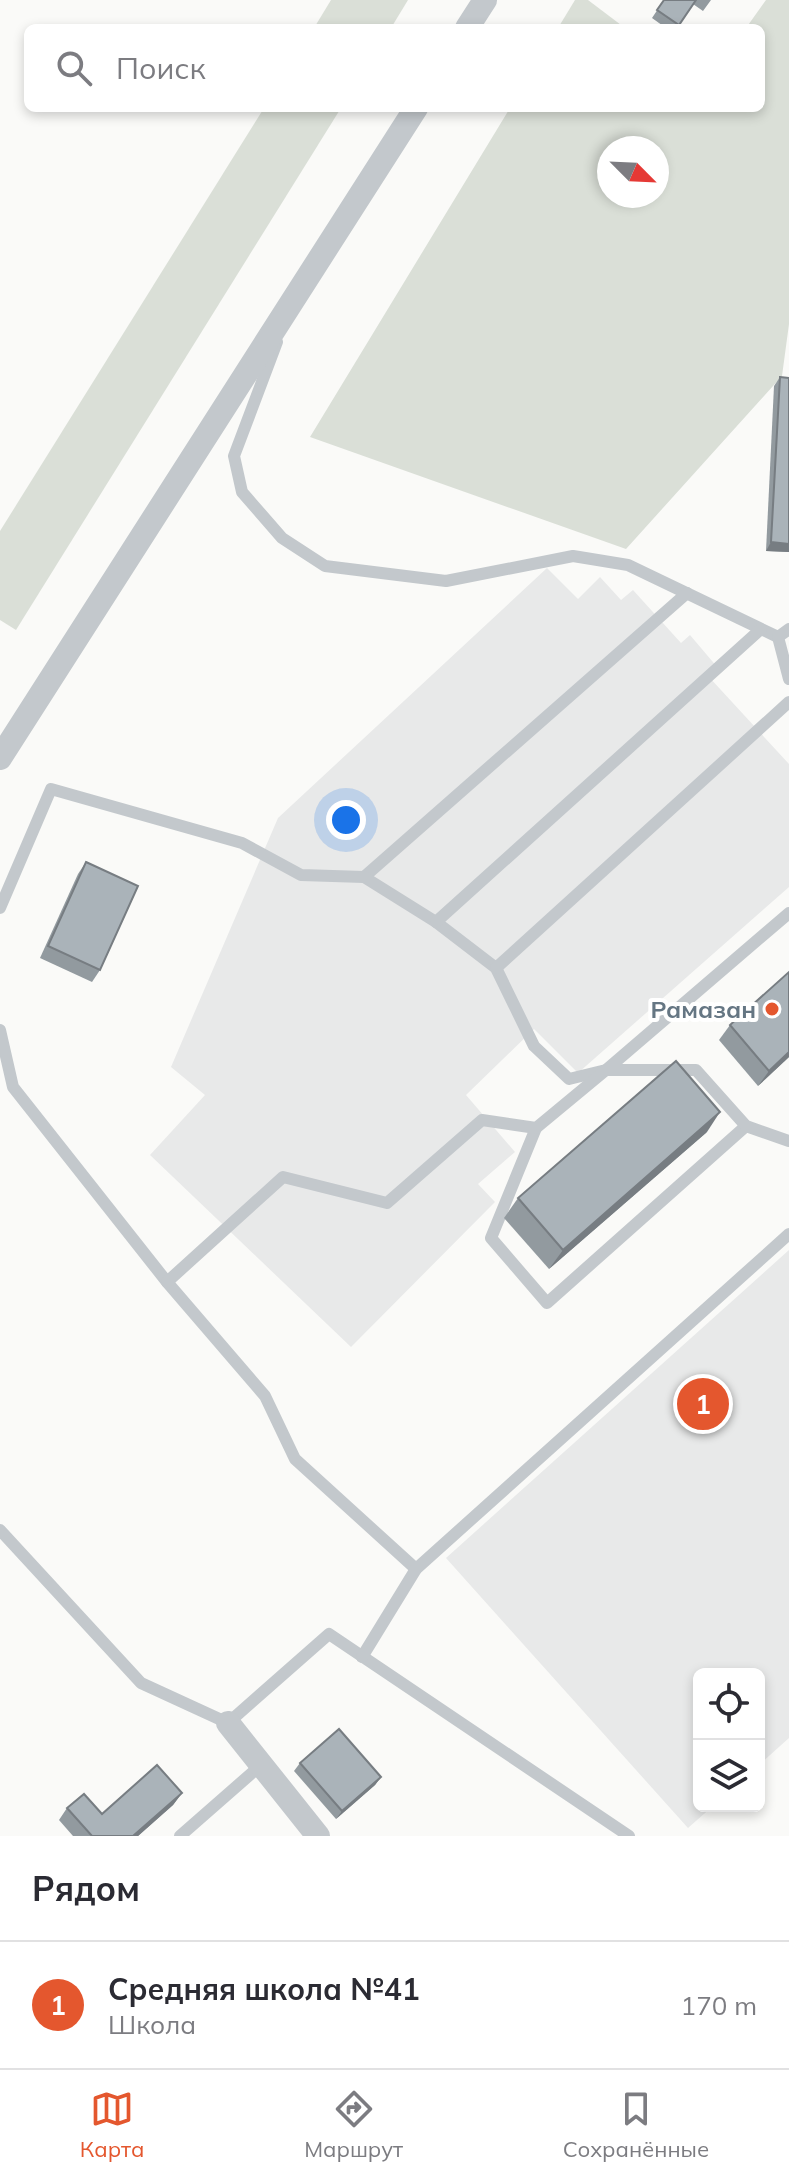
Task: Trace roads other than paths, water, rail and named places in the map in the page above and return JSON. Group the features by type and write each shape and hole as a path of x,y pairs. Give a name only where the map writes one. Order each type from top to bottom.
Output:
{"street":[{"path":"470,24 485,0"},
{"path":"0,758 413,112"},
{"path":"228,1723 318,1836"}],"lane":[{"path":"294,299 234,456 242,492 282,538 325,566 446,581 573,556 628,565 778,637"},
{"path":"364,877 687,593"},
{"path":"436,922 761,629"},
{"path":"778,637 789,629"},
{"path":"778,637 789,679"},
{"path":"496,968 789,702"},
{"path":"0,908 51,789 242,843 301,875 364,877 436,922 496,968 534,1046 569,1079 606,1070 696,1070 746,1126 789,1141"},
{"path":"746,1126 547,1303 491,1238 536,1128 789,913"},
{"path":"0,1030 13,1087 167,1282 265,1396 295,1459 416,1569"},
{"path":"167,1282 283,1177 387,1203 482,1120 536,1128"},
{"path":"362,1657 416,1569 789,1234"},
{"path":"0,1530 141,1683 228,1723 329,1634 629,1836"},
{"path":"180,1836 261,1765"}],"place":[{"name":"Рамазан","path":"772,1009"},
{"name":"Средняя школа №41","path":"703,1404"}]}
